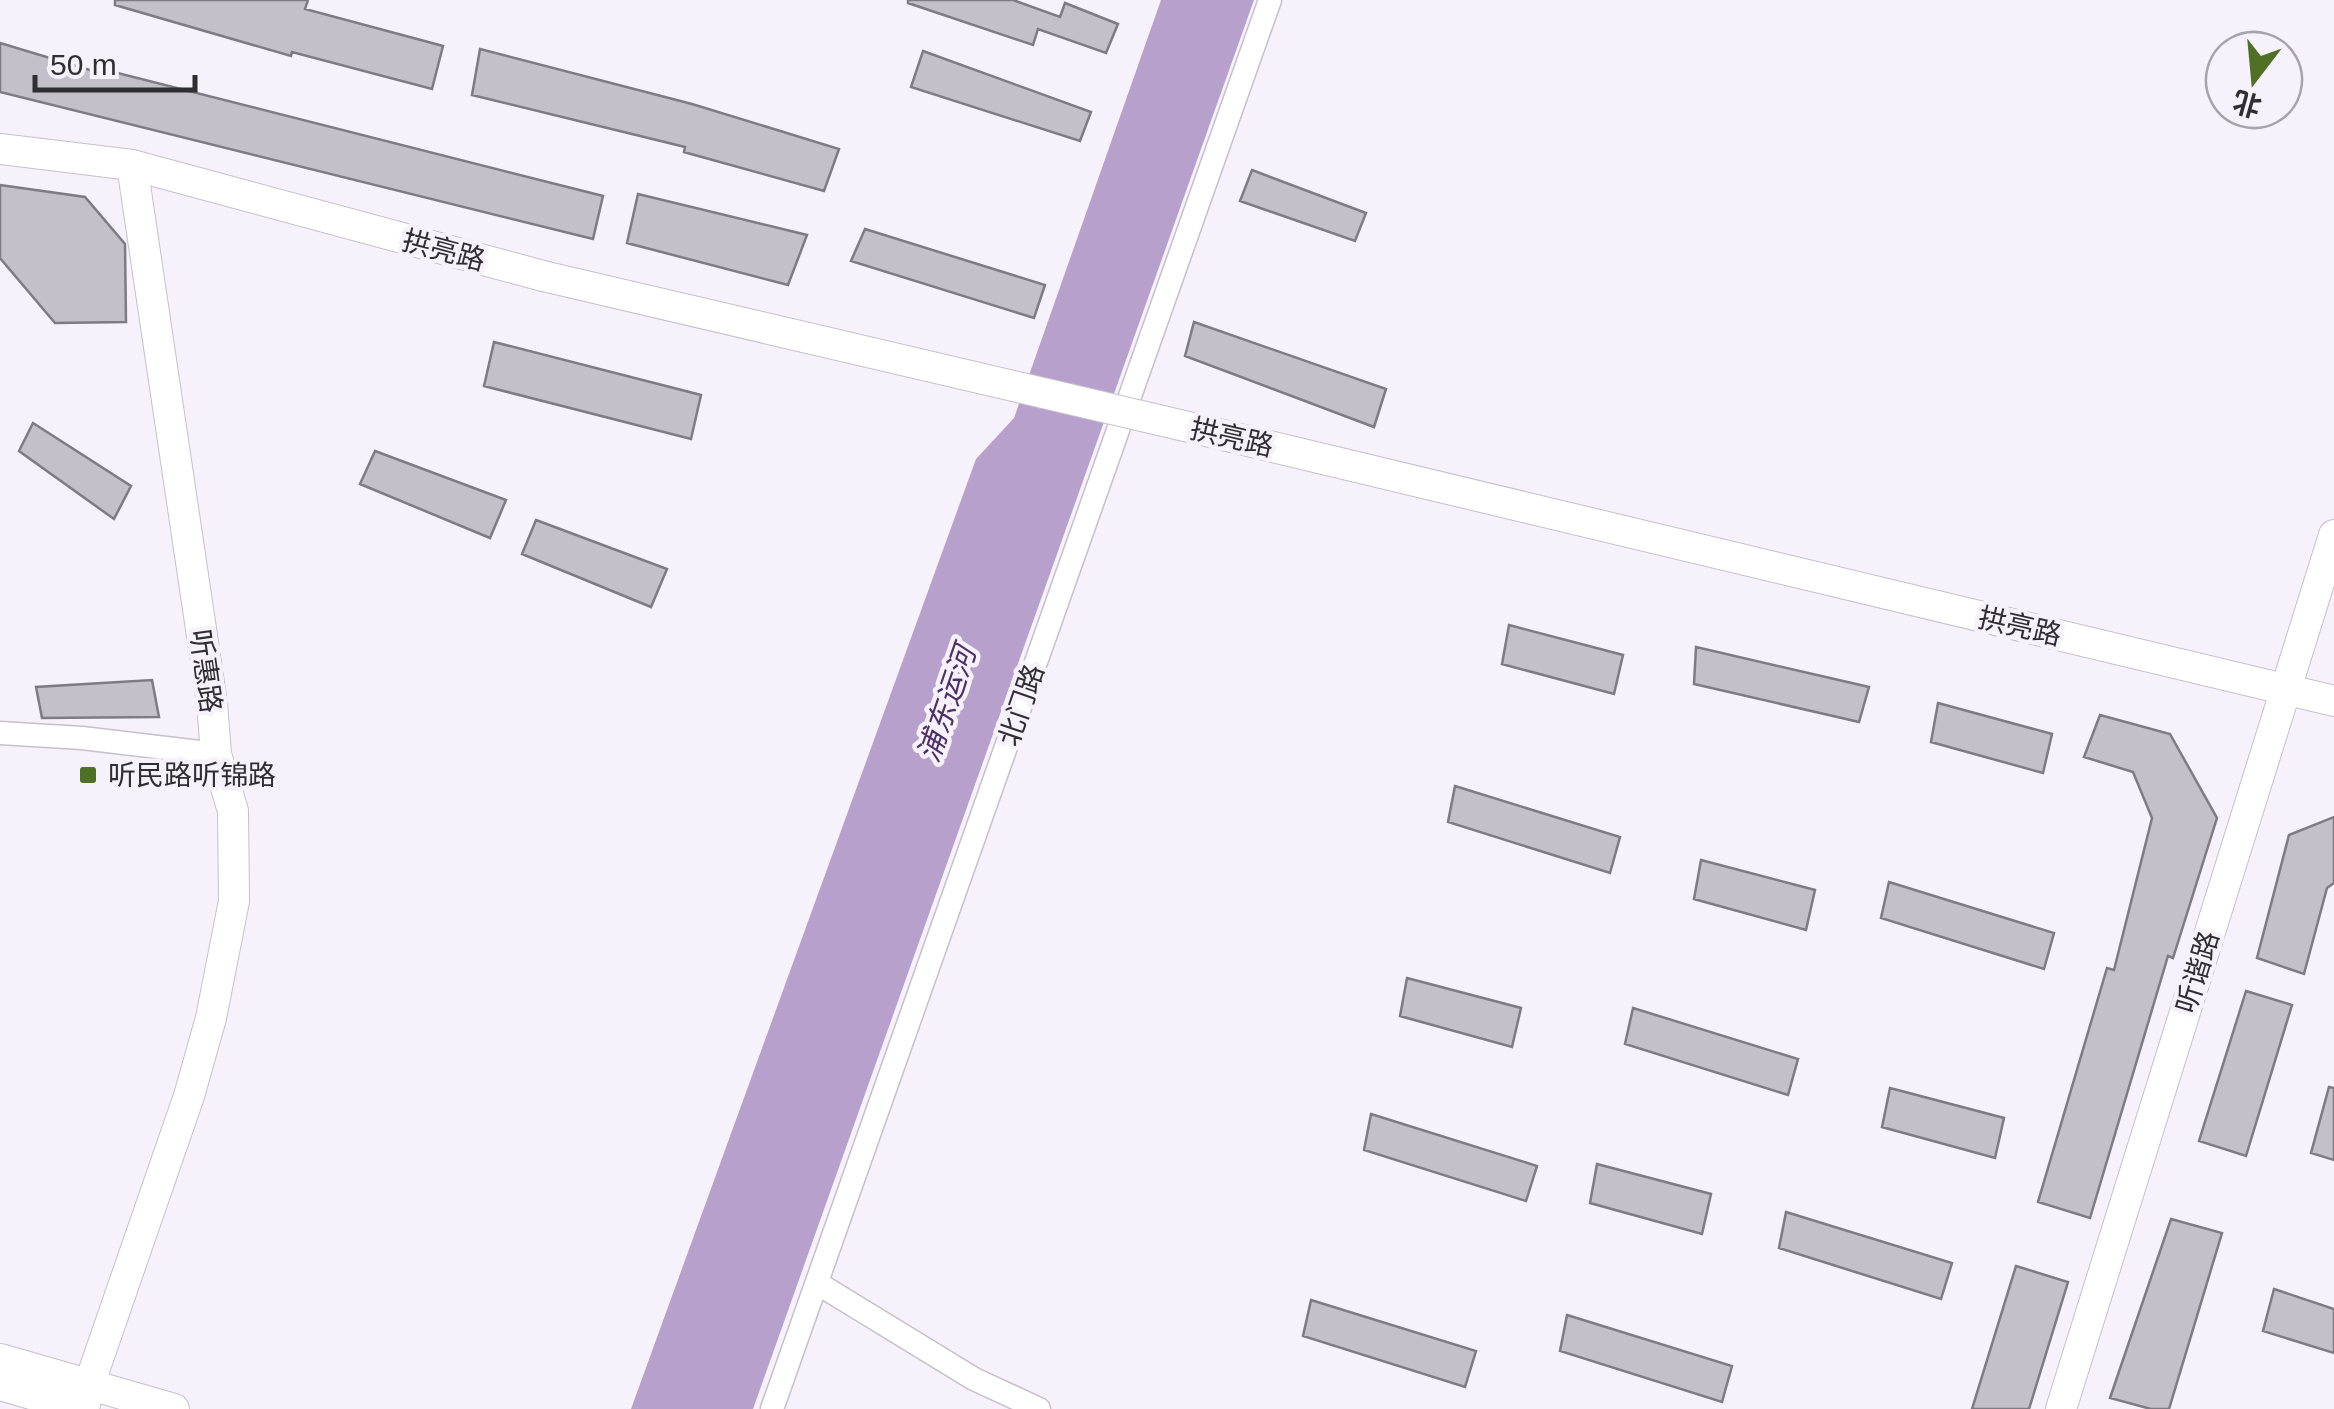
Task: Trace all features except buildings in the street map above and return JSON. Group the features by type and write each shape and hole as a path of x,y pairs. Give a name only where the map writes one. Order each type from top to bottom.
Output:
{"street":[{"name":"北门路","path":"772,1409 1270,0"},
{"path":"0,149 132,165"},
{"name":"拱亮路","path":"132,165 543,276 2334,701"},
{"name":"听惠路","path":"85,1401 189,1096 214,1002 234,900 232,811 216,754 212,703 132,165"},
{"name":"听谐路","path":"2061,1409 2334,534"},
{"path":"0,733 216,754"},
{"path":"816,1283 974,1379 1038,1409"},
{"path":"0,1359 85,1401"},
{"path":"0,1386 85,1401 174,1409"}],"water":[{"name":"浦东运河","path":"1161,0 1254,0 753,1409 631,1409 976,459 1014,418"}],"place":[{"name":"听民路听锦路","path":"88,775"}]}
